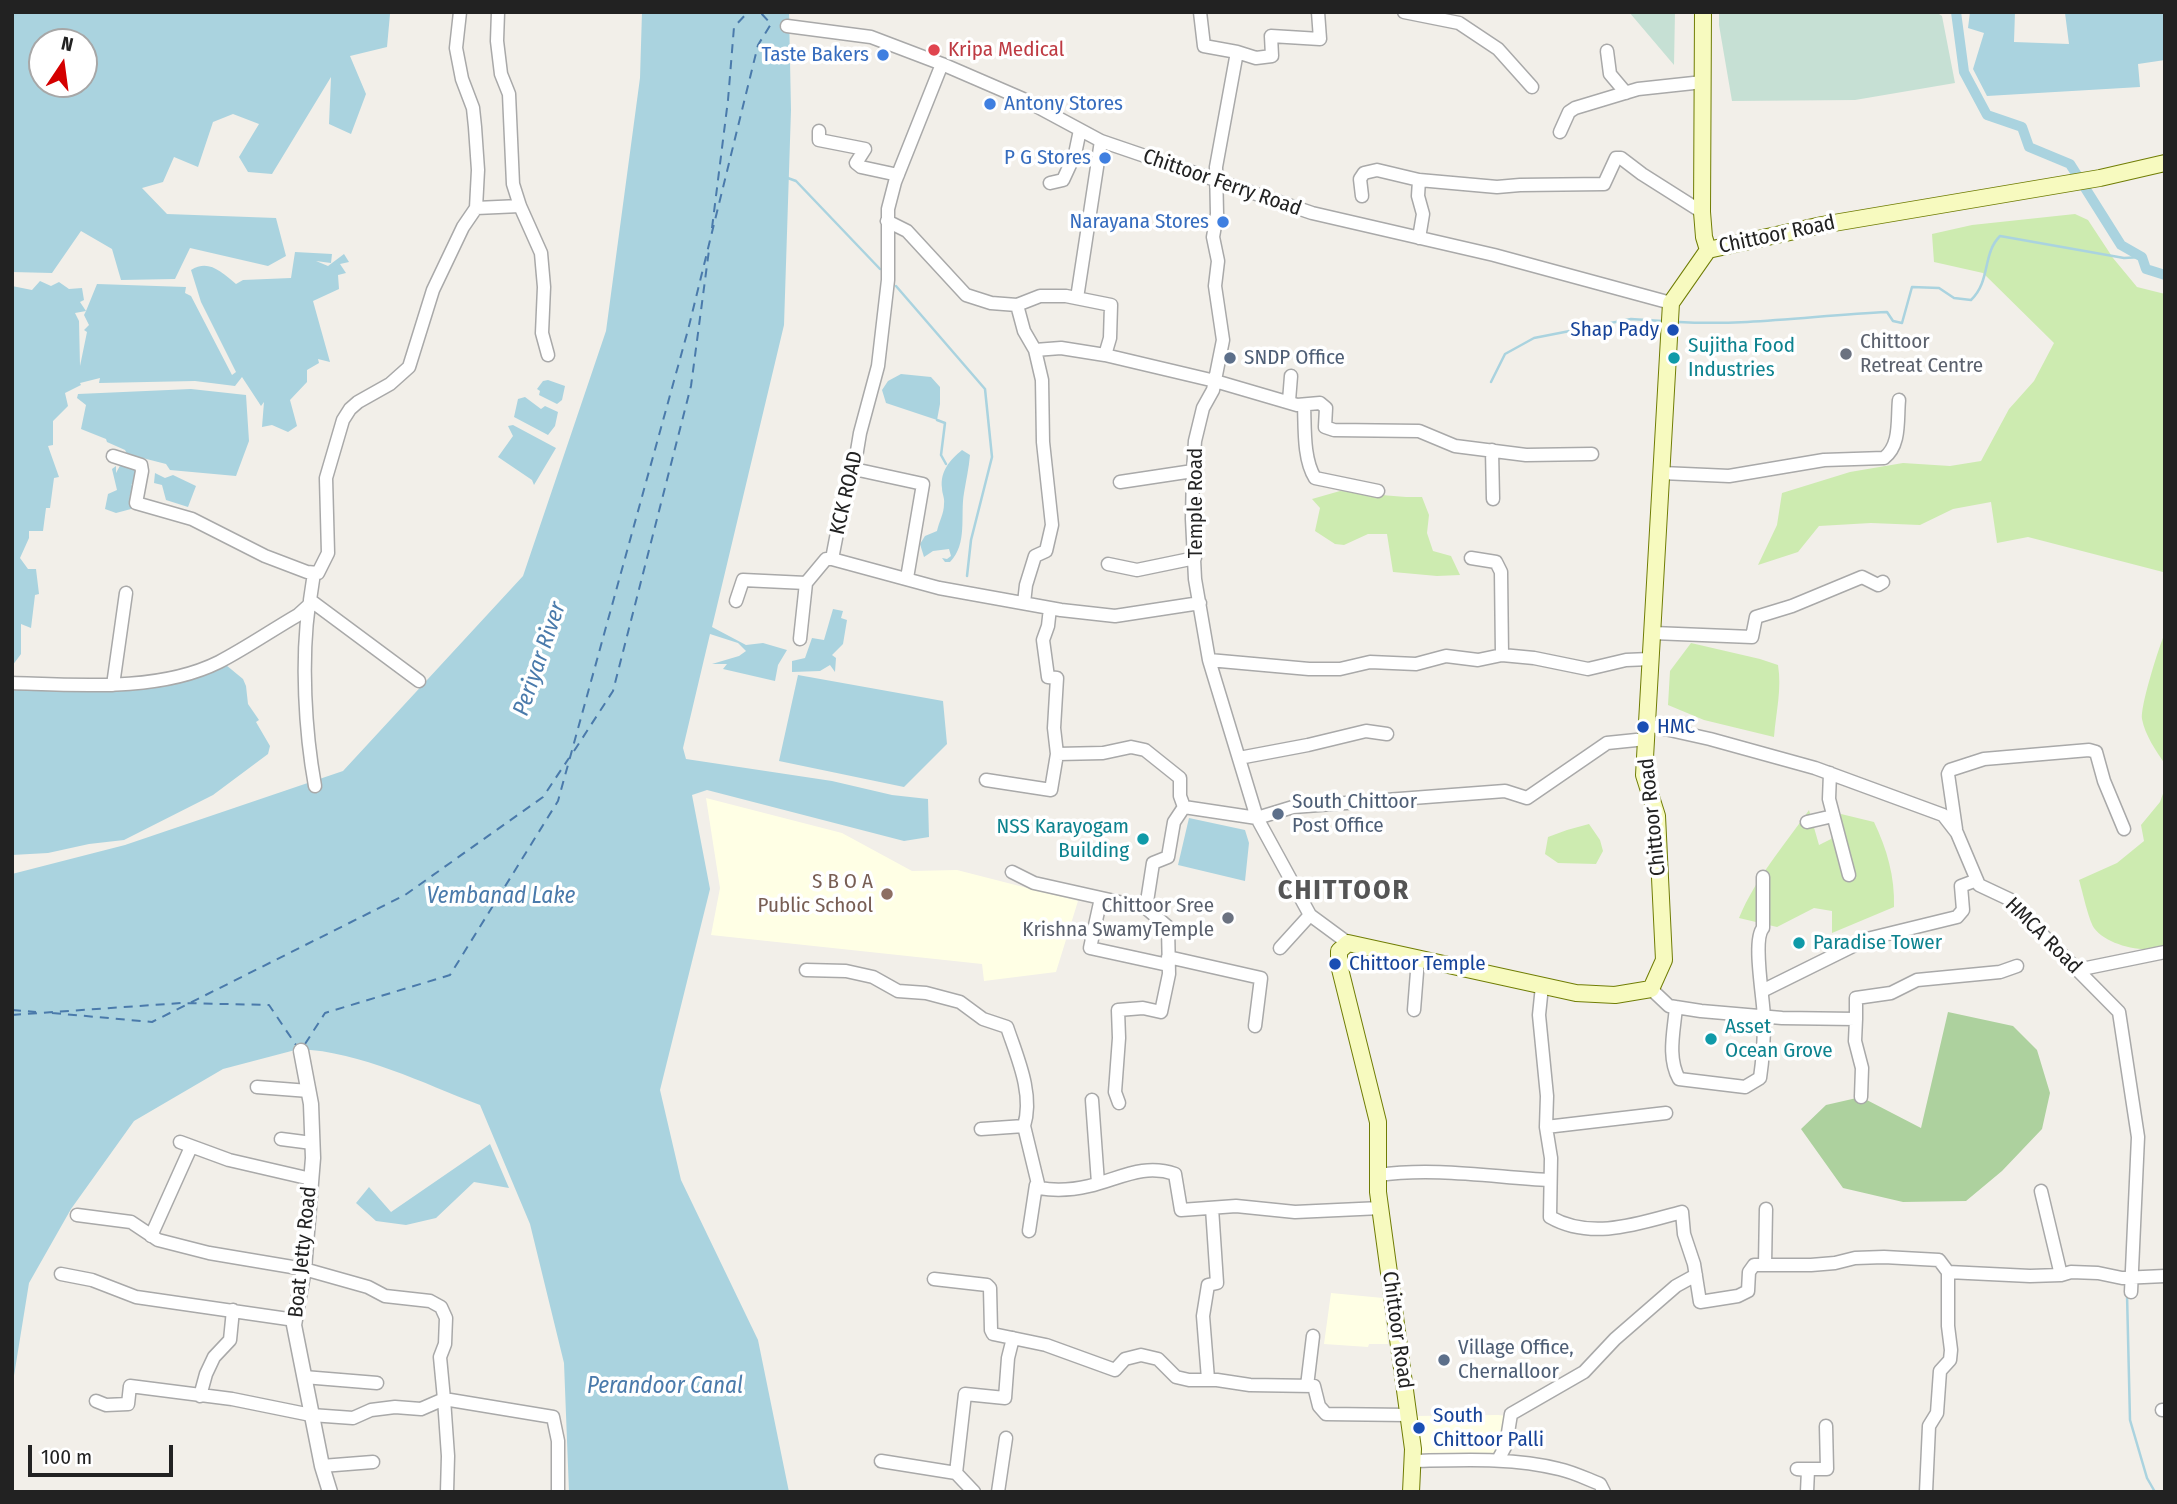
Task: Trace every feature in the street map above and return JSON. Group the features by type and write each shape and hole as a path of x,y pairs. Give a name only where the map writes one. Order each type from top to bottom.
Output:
{"main road":[{"path":"1703,12 1702,212 1708,250"},
{"name":"Chittoor Road","path":"1651,989 1664,960 1657,816 1644,775 1671,303 1708,250 1822,225 2100,178 2165,163"},
{"path":"1348,943 1576,993 1615,995 1651,989"},
{"name":"Chittoor Road","path":"1348,943 1339,951 1339,965 1378,1122 1378,1175 1408,1415 1412,1461 1411,1492"}],"street":[{"path":"113,456 141,464 136,503 192,519 265,556 318,573 328,553 326,478 343,420 358,402 390,384 409,367 433,290 463,227 476,208 478,170 473,108 462,79 456,48 460,12"},
{"path":"498,12 500,74 509,94 513,184 541,253 544,287 541,333 548,355"},
{"path":"1200,12 1204,46 1256,58 1272,56 1271,36 1320,39 1318,12"},
{"path":"1404,12 1459,23 1498,49 1532,87"},
{"name":"Chittoor Ferry Road","path":"787,26 871,37 1023,99 1101,141 1312,213 1494,255 1671,303"},
{"path":"1607,51 1610,74 1626,93"},
{"name":"Temple Road","path":"1237,52 1216,167 1217,214 1213,237 1218,261 1215,286 1223,340 1215,381 1203,408 1193,471 1195,579 1209,660 1257,818 1310,915"},
{"name":"KCK ROAD","path":"942,64 898,175 888,209 888,276 878,366 860,433 854,469 842,507 832,559 939,588 1050,608 1115,616 1200,603"},
{"path":"1560,132 1569,112 1574,108 1661,85 1703,82"},
{"path":"1050,183 1063,180 1075,154 1080,130"},
{"path":"819,131 819,140 865,149 856,163 861,167 898,175"},
{"path":"1077,298 1101,141"},
{"path":"1362,196 1360,179 1364,173 1377,170 1419,180 1497,187 1604,184 1616,158 1621,158 1702,212"},
{"path":"1419,180 1418,195 1423,214 1419,238"},
{"path":"476,208 520,206"},
{"path":"887,221 907,231 966,295 991,303 1017,305 1040,296 1077,298 1111,305 1110,338 1105,355"},
{"path":"1017,305 1024,331 1035,350 1042,380 1043,442 1052,525 1046,551 1035,556 1026,585 1024,603"},
{"path":"1035,350 1061,348 1105,355 1215,381 1297,405 1320,403 1325,408 1325,428 1334,430 1419,431 1455,446 1526,455 1592,454"},
{"path":"1289,401 1291,376"},
{"path":"1662,474 1729,476 1824,460 1884,458 1895,444 1899,400"},
{"path":"1304,405 1308,459 1310,471 1315,478 1378,491"},
{"path":"1492,450 1493,499"},
{"path":"854,469 923,484 907,578"},
{"path":"1120,482 1193,471"},
{"path":"1108,564 1137,570 1195,558"},
{"path":"1471,558 1496,562 1501,572 1502,655"},
{"path":"800,639 806,583 826,559 832,559"},
{"path":"314,573 306,654 309,750 315,786"},
{"path":"1653,633 1752,637 1756,617 1792,606 1862,577 1878,585 1883,582"},
{"path":"736,601 743,580 806,583"},
{"path":"113,685 126,593"},
{"path":"309,603 419,681"},
{"path":"12,683 113,685 178,676 218,663 298,615 309,603"},
{"path":"986,780 1051,790 1057,754 1054,721 1057,678 1048,677 1042,640 1048,626 1050,608"},
{"path":"1209,660 1340,669 1370,663 1416,664 1446,656 1478,660 1502,655 1535,658 1588,669 1626,660 1650,659"},
{"path":"1239,758 1366,731 1387,734"},
{"path":"1184,807 1257,818 1293,807 1505,791 1527,798 1606,743 1646,732 1710,739 1830,773 1943,814 1957,833 1977,880 1961,886 1963,910 1957,917 1867,939 1762,991"},
{"path":"1057,754 1103,753 1131,747 1144,750 1180,778 1180,796 1184,807"},
{"path":"1957,833 1948,774 1950,770 1984,759 2089,750 2096,752 2104,781 2124,829"},
{"path":"1830,773 1829,799 1849,874"},
{"path":"1146,908 1153,863 1168,857 1174,822 1184,807"},
{"path":"1807,822 1833,816"},
{"path":"1012,873 1034,883 1146,908 1168,927 1168,961 1161,1013 1143,1008 1118,1010 1115,1092 1119,1103"},
{"path":"1676,1007 1671,1056 1679,1079 1745,1087 1760,1078 1764,1016 1758,945 1759,932 1763,928 1762,877"},
{"name":"HMCA Road","path":"1977,880 1979,885 2013,901 2021,913 2119,1012 2138,1137 2131,1293"},
{"path":"1101,898 1090,948 1261,978 1255,1026"},
{"path":"1280,948 1310,915 1348,943"},
{"path":"2077,970 2165,952"},
{"path":"1414,1010 1418,959"},
{"path":"1861,1097 1861,1068 1855,1041 1856,998 1891,993 1917,980 2000,972 2017,966"},
{"path":"806,970 846,971 873,977 898,990 926,993 960,1002 983,1019 1007,1027 1029,1112 1024,1126 1036,1185 1029,1231"},
{"path":"1542,985 1539,1015 1547,1096 1546,1127 1551,1158 1550,1217 1566,1224 1620,1228 1682,1212 1684,1234 1696,1275 1700,1302 1738,1296 1748,1291 1749,1272 1754,1265 1811,1265 1855,1258 1915,1257 1939,1260 1948,1272 1951,1350 1950,1360 1940,1371 1937,1413 1928,1434 1926,1492"},
{"path":"1651,989 1662,1001 1676,1007 1764,1016 1856,1019"},
{"name":"Boat Jetty Road","path":"301,1051 309,1091 312,1143 304,1269 295,1320 311,1415 330,1492"},
{"path":"257,1087 309,1091"},
{"path":"1092,1100 1098,1183"},
{"path":"1546,1127 1666,1114"},
{"path":"981,1129 1024,1126"},
{"path":"281,1139 312,1143"},
{"path":"152,1236 186,1144 229,1160 311,1179"},
{"path":"1036,1185 1062,1190 1098,1183 1132,1171 1171,1173 1175,1174 1181,1210 1236,1206 1295,1212 1381,1208"},
{"path":"1378,1175 1432,1172 1549,1180"},
{"path":"2041,1191 2061,1275"},
{"path":"1208,1379 1203,1316 1208,1285 1216,1283 1212,1208"},
{"path":"1765,1265 1766,1209"},
{"path":"77,1215 131,1222 158,1240 304,1269 369,1287 385,1296 430,1301 441,1307 446,1318 445,1344 440,1357 448,1456 447,1492"},
{"path":"1948,1272 2061,1275 2071,1272 2132,1278 2165,1276"},
{"path":"61,1274 92,1280 136,1297 295,1320"},
{"path":"1498,1460 1506,1445 1511,1414 1584,1372 1615,1339 1676,1286 1696,1275"},
{"path":"934,1279 987,1285 992,1291 991,1330 997,1335 1046,1345 1115,1370 1125,1359 1141,1355 1158,1359 1176,1377 1250,1385 1314,1386 1319,1406 1326,1414 1408,1415"},
{"path":"200,1396 214,1357 230,1340 233,1310"},
{"path":"1307,1386 1313,1336"},
{"path":"956,1473 965,1394 1006,1398 1008,1358 1013,1338"},
{"path":"304,1377 377,1383"},
{"path":"96,1401 106,1405 128,1404 130,1386 232,1399 311,1415 353,1418 370,1410 395,1407 421,1409 444,1399 553,1417 558,1441 558,1490"},
{"path":"1807,1492 1808,1470 1797,1469 1827,1469 1826,1426"},
{"path":"998,1492 1006,1438"},
{"path":"1412,1461 1498,1460 1560,1469 1601,1484 1604,1492"},
{"path":"881,1461 956,1473 974,1492"},
{"path":"322,1466 373,1462"}],"shaded area":[{"path":"1629,12 1675,12 1674,65"},
{"path":"1719,12 1936,12 1942,16 1955,83 1855,100 1732,101"},
{"name":"S B O A Public School","path":"706,798 842,833 912,871 957,870 1078,901 1056,972 984,981 982,964 711,935 720,888"},
{"path":"1331,1293 1383,1298 1388,1344 1369,1344 1368,1347 1324,1344"},
{"path":"1412,1416 1508,1416 1497,1457 1419,1457"}],"green space":[{"path":"2075,214 2088,220 2113,258 2137,287 2165,294 2165,579 2163,572 2028,537 1997,543 1991,502 1953,509 1920,525 1871,523 1819,526 1798,552 1758,565 1777,525 1782,493 1850,472 1903,463 1950,466 1981,461 2009,409 2034,381 2054,343 1983,273 1934,262 1932,234 1972,225"},
{"path":"1340,491 1422,497 1429,515 1427,533 1433,551 1451,556 1460,575 1393,572 1387,534 1368,534 1344,545 1335,544 1315,531 1320,508 1312,499"},
{"path":"2165,633 2165,764 2148,737 2142,712"},
{"path":"1691,643 1778,665 1779,692 1774,737 1704,720 1668,705 1670,671"},
{"path":"2165,788 2165,948 2147,950 2127,947 2108,939 2094,928 2079,880 2117,863 2144,841 2141,825 2160,802"},
{"path":"1809,810 1819,845 1831,839 1841,814 1874,822 1889,863 1894,907 1832,933 1832,911 1814,908 1777,927 1739,918 1762,875"},
{"path":"1589,824 1600,840 1603,851 1596,864 1558,863 1545,854 1548,837"},
{"path":"1948,1012 2013,1026 2037,1050 2050,1093 2042,1129 2002,1171 1966,1201 1903,1202 1843,1188 1801,1129 1826,1105 1861,1097 1921,1128"}],"water":[{"path":"12,12 389,12 387,47 350,56 366,94 351,134 329,124 331,77 272,174 248,172 239,157 259,124 233,114 213,122 198,167 174,157 163,182 142,188 167,214 276,218 286,256 268,266 190,248 175,279 121,280 112,249 81,231 52,273 12,272"},
{"name":"Vembanad Lake","path":"642,12 789,12 791,110 784,325 712,627 746,645 763,643 787,650 778,665 775,681 723,669 727,664 712,664 739,656 746,651 738,643 710,634 683,748 686,759 832,781 892,795 928,799 929,837 904,841 707,790 692,795 710,889 660,1090 681,1180 758,1340 789,1492 569,1492 564,1363 530,1224 480,1105 369,1062 322,1051 299,1049 223,1069 134,1121 71,1209 29,1283 12,1388 12,874 125,845 343,771 523,576 606,331 640,78"},
{"path":"1970,12 2015,12 2014,42 2069,44 2065,13 2165,12 2165,60 2138,64 2140,87 1987,96 1973,69 1984,33 1968,28"},
{"path":"295,252 332,254 331,263 316,261 328,266 344,254 349,262 340,264 346,273 338,275 339,289 313,301 330,362 318,359 319,363 307,370 307,382 290,400 297,426 288,432 272,425 262,427 264,402 261,406 242,377 235,386 195,381 99,383 100,378 80,383 81,385 65,393 68,406 53,421 53,445 48,446 59,477 54,478 50,508 46,508 43,531 29,531 29,538 20,558 28,569 36,569 39,594 35,595 31,628 21,624 21,654 12,666 12,286 32,290 40,281 51,286 59,282 69,289 82,288 84,300 80,302 86,311 97,284 186,287 185,293 191,296 232,375 236,372 201,302 191,270 209,266 236,284 243,280 291,278","holes":["86,311 84,315 89,325 84,330 87,332 80,366 79,321 75,313"]},
{"path":"901,374 931,377 940,387 937,420 886,403 882,390 888,381"},
{"path":"543,381 565,386 562,400 557,404 539,395 540,391 537,389"},
{"path":"191,389 246,395 249,441 236,476 170,470 166,464 127,454 106,439 81,429 86,405 77,398 78,394"},
{"path":"525,397 541,409 545,406 558,412 555,426 548,435 514,417 518,399"},
{"path":"513,425 556,448 534,485 532,480 498,457 513,436 508,426"},
{"path":"962,450 970,455 959,547 950,562 945,562 942,558 951,556 949,549 933,551 924,557 920,544 925,536 937,531 943,511 944,471"},
{"path":"122,462 138,465 139,478 131,485 137,487 135,495 129,497 134,499 131,509 116,513 105,509 108,494 117,490 112,469 116,466 116,473"},
{"path":"155,473 165,478 173,475 196,486 188,507 166,500 162,485 154,483"},
{"path":"833,609 843,611 841,618 847,620 843,644 832,655 836,658 835,672 830,665 820,671 792,672 792,661 805,658 812,638 824,640"},
{"path":"226,665 243,679 248,704 259,720 256,722 270,746 268,754 213,795 124,840 48,853 12,855 12,687 205,671 209,674"},
{"path":"798,675 943,701 947,744 904,787 779,761"},
{"path":"1189,818 1245,830 1249,843 1245,881 1178,865"},
{"path":"490,1144 509,1188 474,1182 436,1218 406,1225 376,1221 356,1203 369,1187 391,1212"}],"waterway":[{"path":"1956,12 1964,72 1987,115 2022,127 2029,147 2070,164 2121,245 2142,257 2146,269 2165,275"},
{"path":"785,177 796,181 880,269"},
{"path":"1679,322 1757,321 1887,312 1893,321 1902,323 1912,287 1939,288 1954,298 1971,300 1981,285 1994,243 2000,236 2124,258 2142,257"},
{"path":"896,286 985,389 992,457 971,540 967,576"},
{"path":"1491,382 1505,354 1534,338 1631,319 1662,321"},
{"path":"937,420 945,423 941,455 946,464"},
{"path":"2127,1294 2130,1420 2147,1478 2155,1492"}],"ferry route":[{"path":"712,228 734,27 748,12"},
{"path":"305,1044 325,1013 450,975 558,801 688,330 758,45 771,24 760,12"},
{"path":"574,751 613,691 691,386 709,250"},
{"path":"52,1013 152,1022 405,895 543,797 569,758"},
{"path":"12,1015 181,1003 269,1005 296,1045"},
{"path":"12,1010 36,1012"}],"place":[{"name":"Kripa Medical","path":"934,50"},
{"name":"Taste Bakers","path":"883,55"},
{"name":"Antony Stores","path":"990,104"},
{"name":"P G Stores","path":"1105,158"},
{"name":"Narayana Stores","path":"1223,222"},
{"name":"Shap Pady","path":"1673,330"},
{"name":"Chittoor Retreat Centre","path":"1846,354"},
{"name":"SNDP Office","path":"1230,358"},
{"name":"Sujitha Food Industries","path":"1674,358"},
{"name":"HMC","path":"1643,727"},
{"name":"South Chittoor Post Office","path":"1278,814"},
{"name":"NSS Karayogam Building","path":"1143,839"},
{"name":"S B O A Public School","path":"887,894"},
{"name":"Chittoor Sree Krishna SwamyTemple","path":"1228,918"},
{"name":"Paradise Tower","path":"1799,943"},
{"name":"Chittoor Temple","path":"1335,964"},
{"name":"Asset Ocean Grove","path":"1711,1039"},
{"name":"Village Office, Chernalloor","path":"1444,1360"},
{"name":"South Chittoor Palli","path":"1419,1428"}],"district":[{"name":"CHITTOOR","path":"1344,891"}],"water label":[{"name":"Periyar River","path":"540,659"},
{"name":"Perandoor Canal","path":"665,1387"}]}
